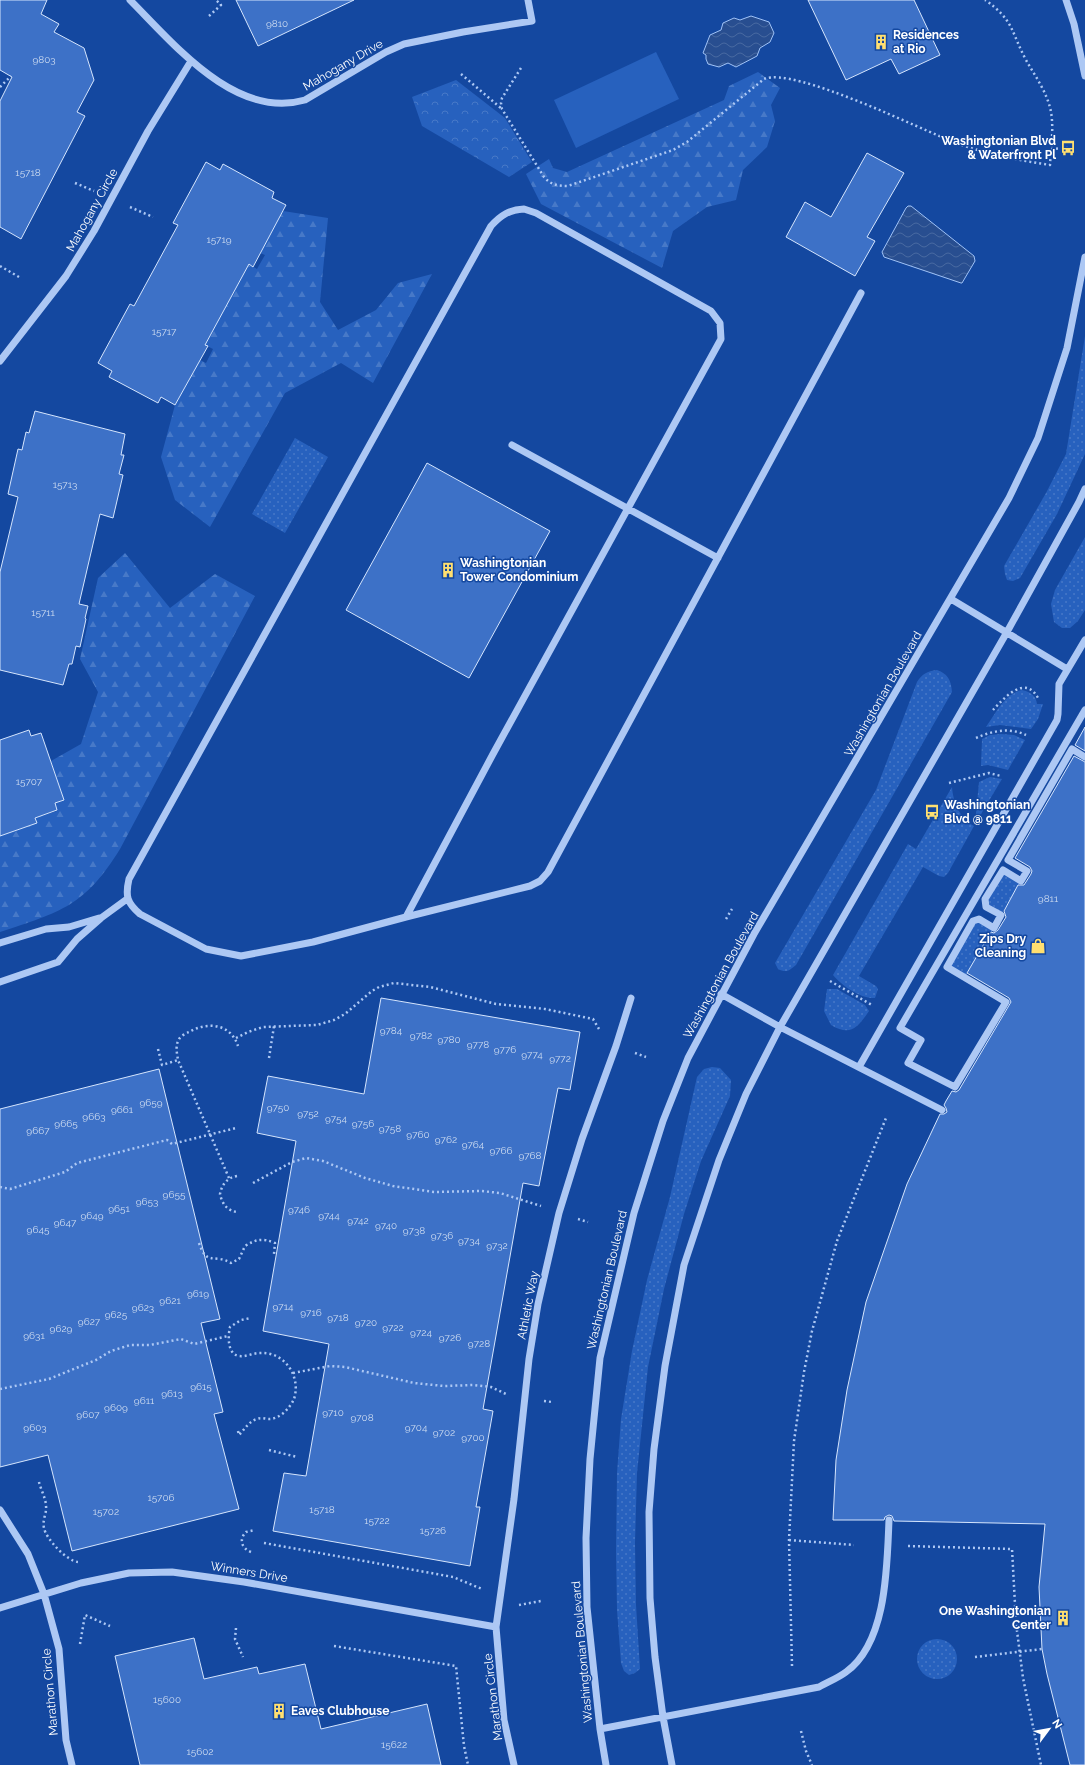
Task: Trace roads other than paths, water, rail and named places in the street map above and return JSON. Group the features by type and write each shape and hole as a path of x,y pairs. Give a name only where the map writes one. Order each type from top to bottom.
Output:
{"street":[{"name":"Mahogany Drive","path":"130,0 191,61 226,86 254,100 278,104 294,104 305,100 386,52 404,44 463,32 532,21 528,0"},
{"path":"1066,0 1074,24 1085,76"},
{"name":"Mahogany Circle","path":"0,361 66,276 94,231 148,132 191,61"},
{"path":"406,917 721,339 720,323 711,310 536,213 524,209 511,210 499,217 487,233 129,879 126,889 127,899 132,907 140,914 203,948 241,956 313,942 530,886 540,881 545,876 861,293"},
{"name":"Washingtonian Boulevard","path":"606,1765 600,1729 587,1607 586,1538 590,1459 600,1358 634,1213 663,1121 688,1058 758,927 952,599 1009,498 1038,438 1067,348 1085,257"},
{"path":"512,445 718,558"},
{"path":"672,1765 663,1717 655,1657 650,1598 649,1512 654,1449 665,1366 684,1265 719,1160 746,1094 780,1028 1006,632 1079,502 1085,488"},
{"path":"952,599 1067,669"},
{"path":"859,1067 1058,717 1059,684 1085,640"},
{"path":"1085,710 900,1028 921,1040 908,1062 954,1087 1006,1002 947,967 973,921 979,919 994,928 1001,915 986,907 986,899 1003,870 1021,881 1027,871 1008,860 1072,750 1085,757"},
{"path":"0,982 58,962 77,939 101,918 127,899"},
{"path":"0,943 46,929 69,927 101,918"},
{"path":"721,994 780,1028 942,1110"},
{"name":"Athletic Way","path":"496,1626 514,1498 529,1359 538,1304 559,1213 582,1139 616,1046 631,998"},
{"name":"Marathon Circle","path":"0,1510 28,1554 44,1594 59,1653 66,1740 72,1765"},
{"path":"600,1729 819,1687 847,1672 866,1651 878,1625 884,1588 889,1520"},
{"name":"Winners Drive","path":"0,1608 81,1583 129,1573 172,1572 238,1581 496,1626"},
{"name":"Marathon Circle","path":"496,1626 504,1720 514,1765"}],"water":[{"path":"751,16 769,22 774,33 770,42 760,48 757,56 736,67 728,63 719,67 708,64 706,55 703,53 710,35 721,30 723,23 734,18 740,20"},
{"path":"908,206 911,206 974,256 975,261 962,283 884,257 882,252"}],"place":[{"name":"Residences at Rio","path":"881,42"},
{"name":"Washingtonian Blvd & Waterfront Pl","path":"1068,148"},
{"name":"Washingtonian Tower Condominium","path":"448,570"},
{"name":"Washingtonian Blvd @ 9811","path":"932,812"},
{"name":"Zips Dry Cleaning","path":"1038,946"},
{"name":"One Washingtonian Center","path":"1063,1618"},
{"name":"Eaves Clubhouse","path":"279,1711"}]}
